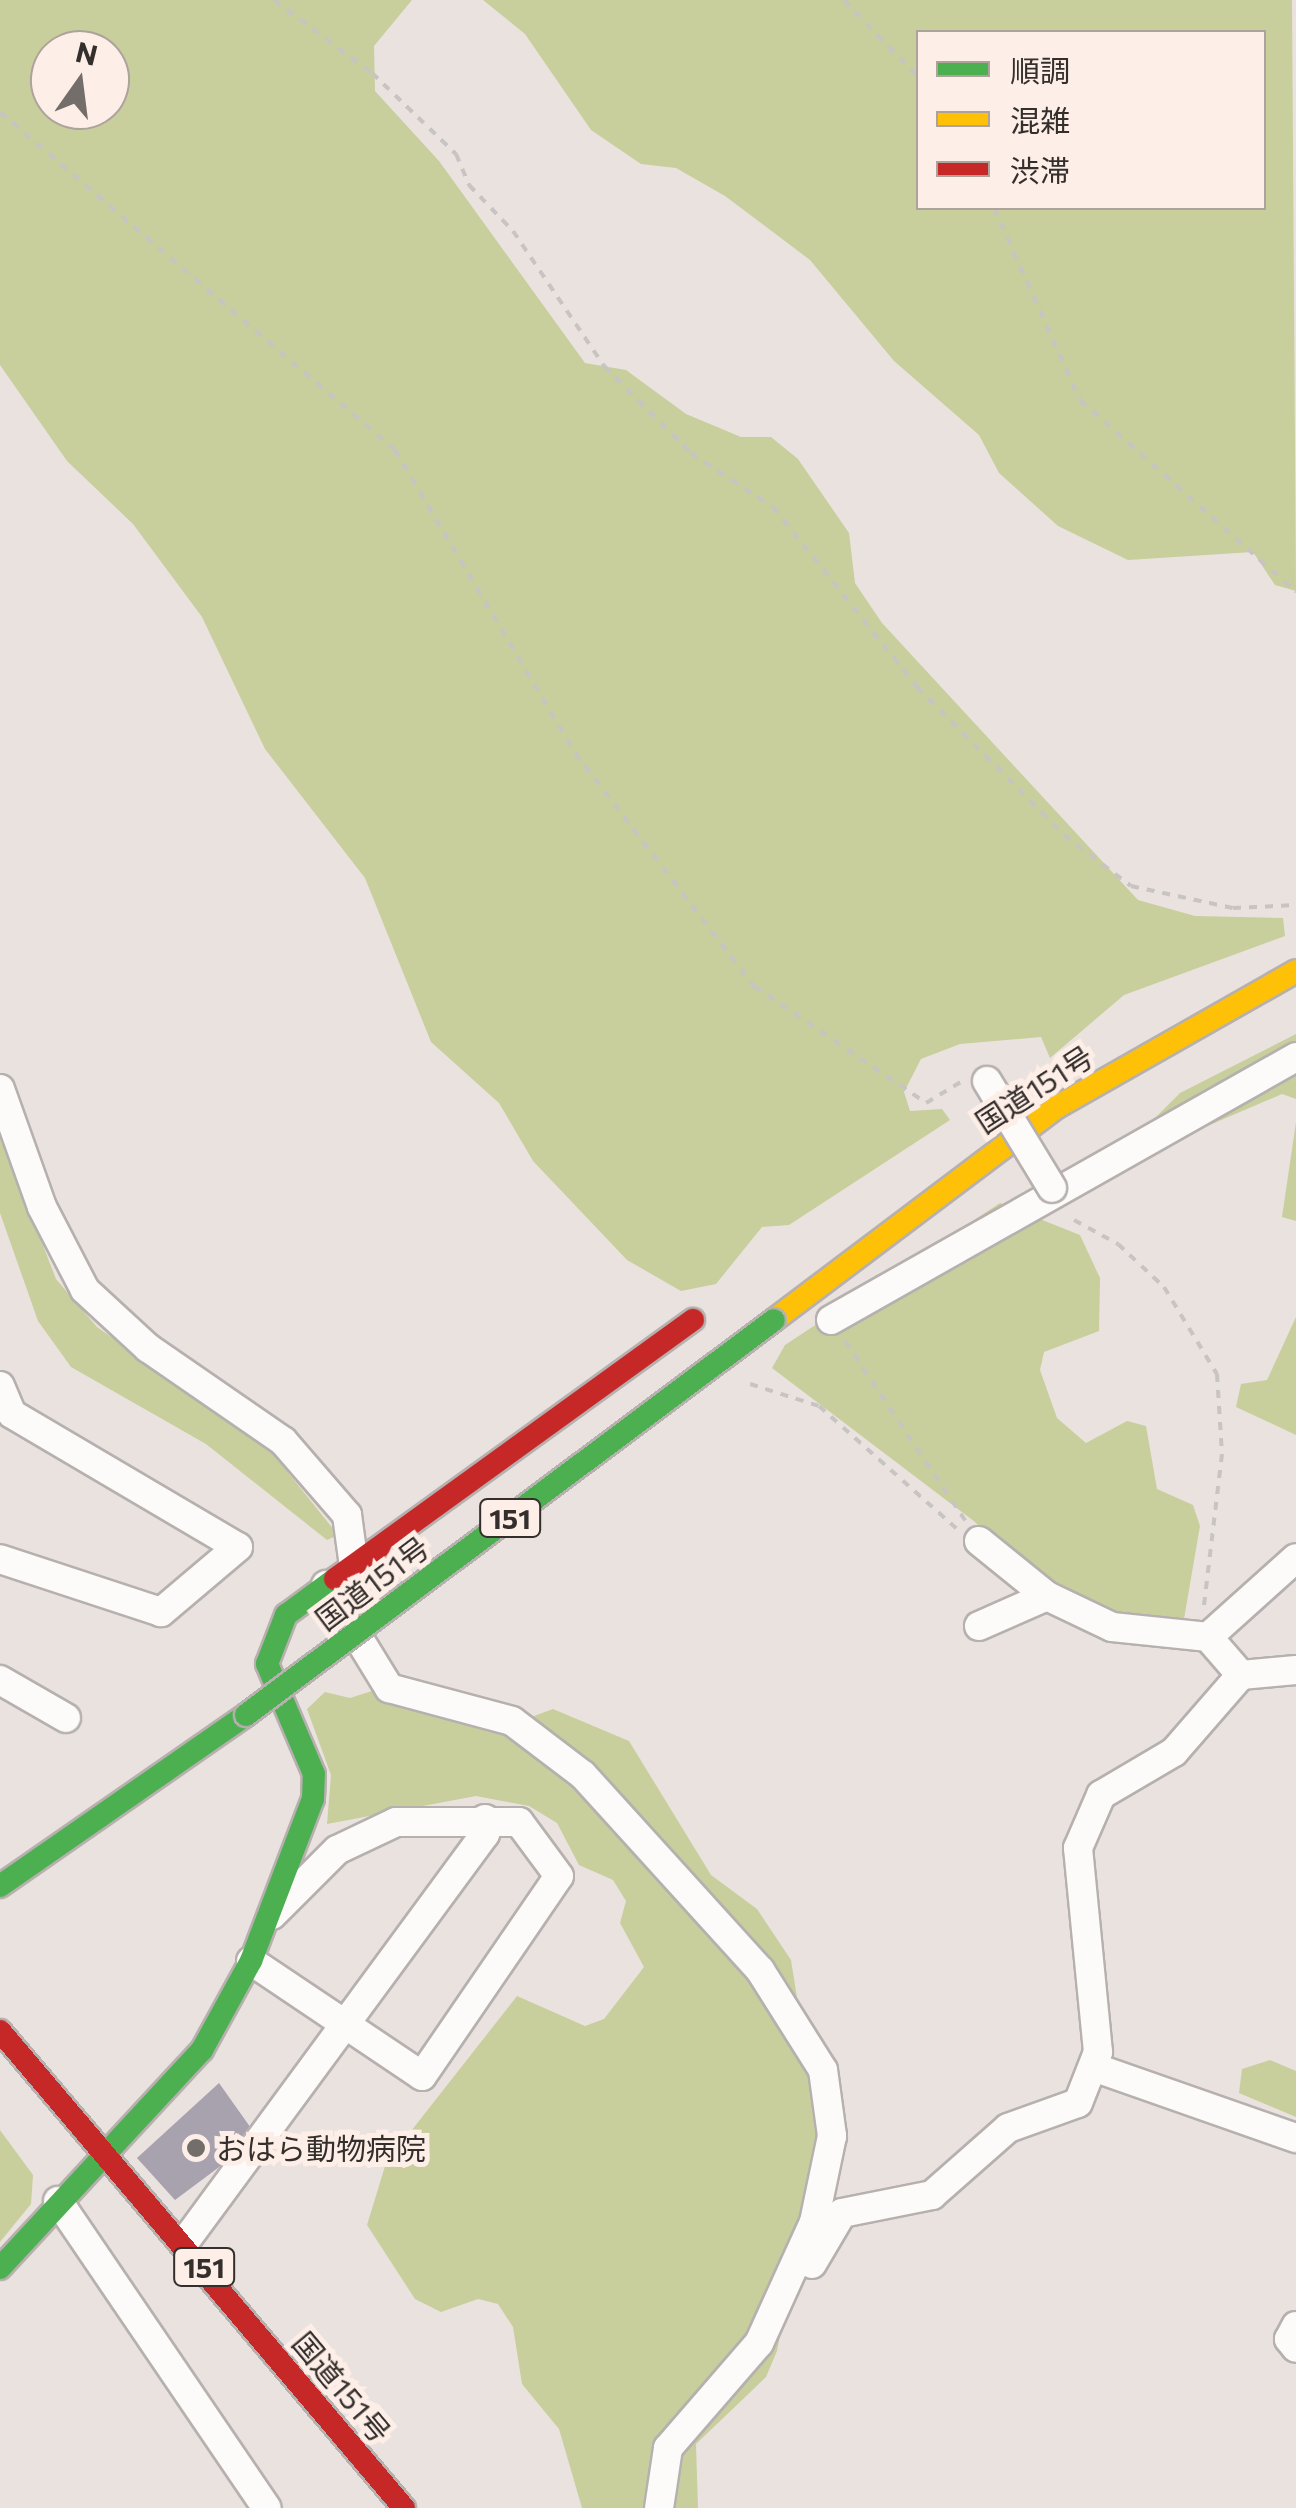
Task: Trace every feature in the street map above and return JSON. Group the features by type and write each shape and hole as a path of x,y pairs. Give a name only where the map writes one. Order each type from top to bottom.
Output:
{"main road":[{"name":"国道151号","path":"0,1886 246,1715 1058,1107 1296,970"},
{"name":"国道151号","path":"774,1320 1065,1126 1248,1030"},
{"path":"0,2268 202,2050 251,1961 270,1915 314,1774 267,1664 286,1614 693,1320"},
{"name":"国道151号","path":"0,2031 107,2150 404,2508"}],"street":[{"path":"831,1320 1062,1202 1296,1058"},
{"path":"987,1081 1062,1202"},
{"path":"0,1089 42,1207 85,1290 148,1348 283,1441 346,1515 354,1566"},
{"path":"0,1386 6,1418 238,1547 161,1612 0,1559"},
{"path":"979,1541 1047,1596 1112,1627 1202,1635 1241,1674"},
{"path":"1202,1635 1296,1558"},
{"path":"326,1585 390,1688 512,1722 584,1774 760,1970 800,2029 832,2100 832,2136 814,2222 771,2308 759,2343 668,2448 659,2508"},
{"path":"979,1626 1047,1596"},
{"path":"771,2308 804,2277 842,2213 932,2194 1008,2128 1078,2103 1096,2068 1078,1848 1114,1781 1174,1752 1241,1674 1296,1670"},
{"path":"0,1680 66,1718"},
{"path":"184,2243 348,2025 484,1834 484,1820"},
{"path":"251,1961 422,2076 558,1886 519,1822 396,1822 360,1835 270,1915"},
{"path":"1096,2068 1296,2138"},
{"path":"58,2202 268,2508"},
{"path":"1296,2326 1296,2348"}],"path":[{"path":"274,0 372,73 456,154 477,196 513,232 604,366 692,453 773,506 906,674 1064,835 1131,886 1233,908 1296,905"},
{"path":"844,0 916,75"},
{"path":"0,112 396,450 576,753 754,986 926,1102 980,1071 987,1081"},
{"path":"995,210 1080,400 1296,592"},
{"path":"1062,1202 1118,1244 1164,1287 1217,1374 1222,1454 1202,1635"},
{"path":"831,1320 979,1541"},
{"path":"736,1387 754,1382 819,1406 906,1490 979,1541"}],"green space":[{"path":"0,0 412,0 374,46 375,91 439,161 585,363 626,370 686,414 741,437 771,437 798,459 849,533 855,583 882,623 1138,900 1195,916 1283,918 1285,936 1124,995 1050,1058 1041,1037 960,1044 921,1059 904,1092 910,1111 942,1109 950,1120 789,1225 762,1227 716,1284 681,1291 627,1260 533,1161 499,1103 431,1042 365,878 265,749 202,617 133,524 67,461 0,365"},
{"path":"483,0 1292,0 1296,591 1275,585 1253,552 1128,560 1058,526 999,473 979,435 894,361 810,260 725,196 676,168 641,164 591,130 525,34"},
{"path":"1296,1034 1296,1099 1282,1094 1177,1139 1155,1118 1180,1093"},
{"path":"1296,1122 1296,1221 1282,1217"},
{"path":"0,1134 56,1279 97,1327 266,1445 338,1535 327,1540 206,1444 71,1367 38,1321 0,1213"},
{"path":"1000,1203 1080,1235 1100,1278 1099,1331 1044,1352 1040,1370 1057,1418 1086,1443 1127,1421 1146,1426 1157,1489 1193,1505 1200,1526 1184,1619 1134,1623 1027,1577 975,1522 772,1368 785,1345"},
{"path":"1296,1317 1296,1435 1236,1407 1241,1384 1267,1380"},
{"path":"375,1690 510,1725 553,1709 629,1741 711,1875 757,1909 791,1960 819,2135 777,2351 766,2377 696,2444 698,2508 582,2508 559,2429 522,2384 513,2327 498,2304 478,2299 441,2312 415,2299 367,2225 386,2163 517,1996 585,2026 604,2019 644,1967 620,1923 626,1901 613,1880 579,1865 557,1823 529,1806 476,1796 327,1824 331,1775 307,1709 325,1692 350,1698"},
{"path":"1270,2060 1296,2071 1296,2117 1239,2093 1242,2069"},
{"path":"0,2130 33,2175 31,2204 0,2242"}],"building":[{"name":"おはら動物病院","path":"219,2083 258,2138 175,2200 137,2158"}],"traffic: fast":[{"path":"246,1715 774,1320"},
{"path":"0,2268 202,2050 251,1961 313,1799 314,1774 267,1664 286,1615 335,1579"},
{"path":"0,1886 246,1715"}],"traffic: slow":[{"path":"774,1320 1057,1107 1296,971"}],"traffic: jam":[{"path":"335,1579 693,1320"},
{"path":"0,2031 404,2508"}],"place":[{"name":"おはら動物病院","path":"196,2148"}]}
